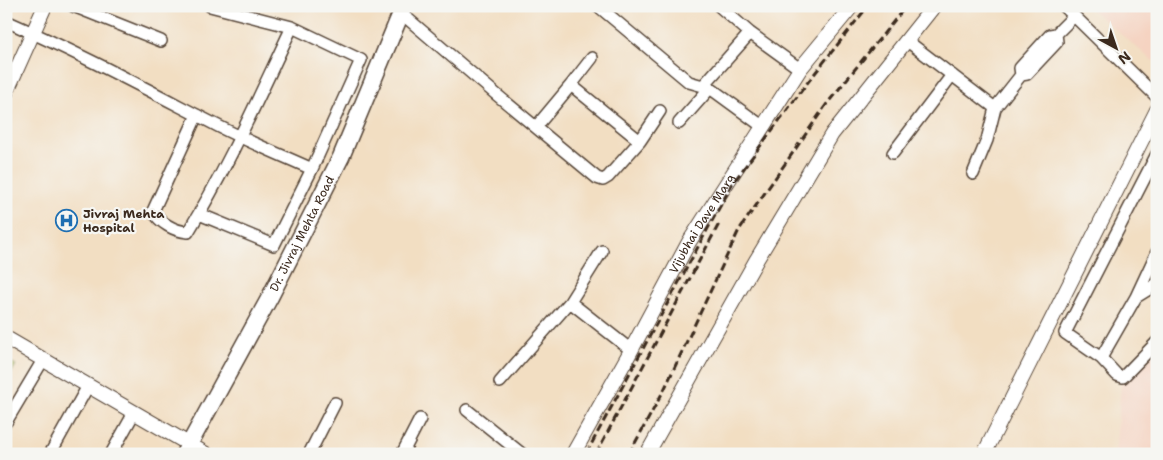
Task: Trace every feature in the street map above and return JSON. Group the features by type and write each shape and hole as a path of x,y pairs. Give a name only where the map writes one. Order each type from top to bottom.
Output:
{"main road":[{"name":"Dr. Jivraj Mehta Road","path":"195,451 341,157 363,105 409,10"},
{"path":"195,451 342,173 409,10"}],"street":[{"path":"6,93 45,6"},
{"path":"74,6 161,41"},
{"path":"210,6 292,27 361,60 311,171 274,245"},
{"path":"598,6 689,82 706,87 762,126"},
{"path":"719,6 750,34 800,68"},
{"name":"Vijubhai Dave Marg","path":"573,454 689,242 800,68 852,6"},
{"path":"647,454 757,259 832,134 934,6"},
{"path":"1064,6 1157,97"},
{"path":"409,10 536,127 597,178 603,180 608,177 640,141 660,111"},
{"path":"973,174 987,140 994,108 1021,75 1020,68 1050,35 1056,34 1074,16"},
{"path":"6,21 329,181"},
{"path":"197,115 153,211 159,221 182,232 188,232 199,214 292,27"},
{"path":"679,124 706,87 750,34"},
{"path":"906,40 994,108"},
{"path":"536,127 592,58"},
{"path":"893,153 952,75"},
{"path":"571,85 640,141"},
{"path":"344,98 363,105"},
{"path":"984,454 1157,110"},
{"path":"1065,333 1157,154"},
{"path":"199,214 292,253"},
{"path":"500,382 570,302 602,251"},
{"path":"1101,358 1136,297 1157,252"},
{"path":"1136,297 1157,284"},
{"path":"570,302 631,350"},
{"path":"1049,324 1101,358 1117,375 1123,377 1157,342"},
{"path":"6,338 195,451"},
{"path":"6,422 43,360"},
{"path":"50,454 88,386"},
{"path":"309,454 335,403"},
{"path":"467,410 522,454"},
{"path":"111,454 134,413"},
{"path":"402,454 420,419"}],"shaded area":[{"path":"1087,6 1157,6 1157,58 1153,61"},
{"path":"1157,347 1157,454 1115,454 1121,385"}],"green space":[{"path":"6,359 16,365 6,382"}],"railway":[{"path":"586,454 732,184 808,82 868,6"},
{"path":"629,454 664,390 739,230 826,105 906,6"},
{"path":"596,454 720,222"}],"place":[{"name":"Jivraj Mehta Hospital","path":"67,221"}]}
